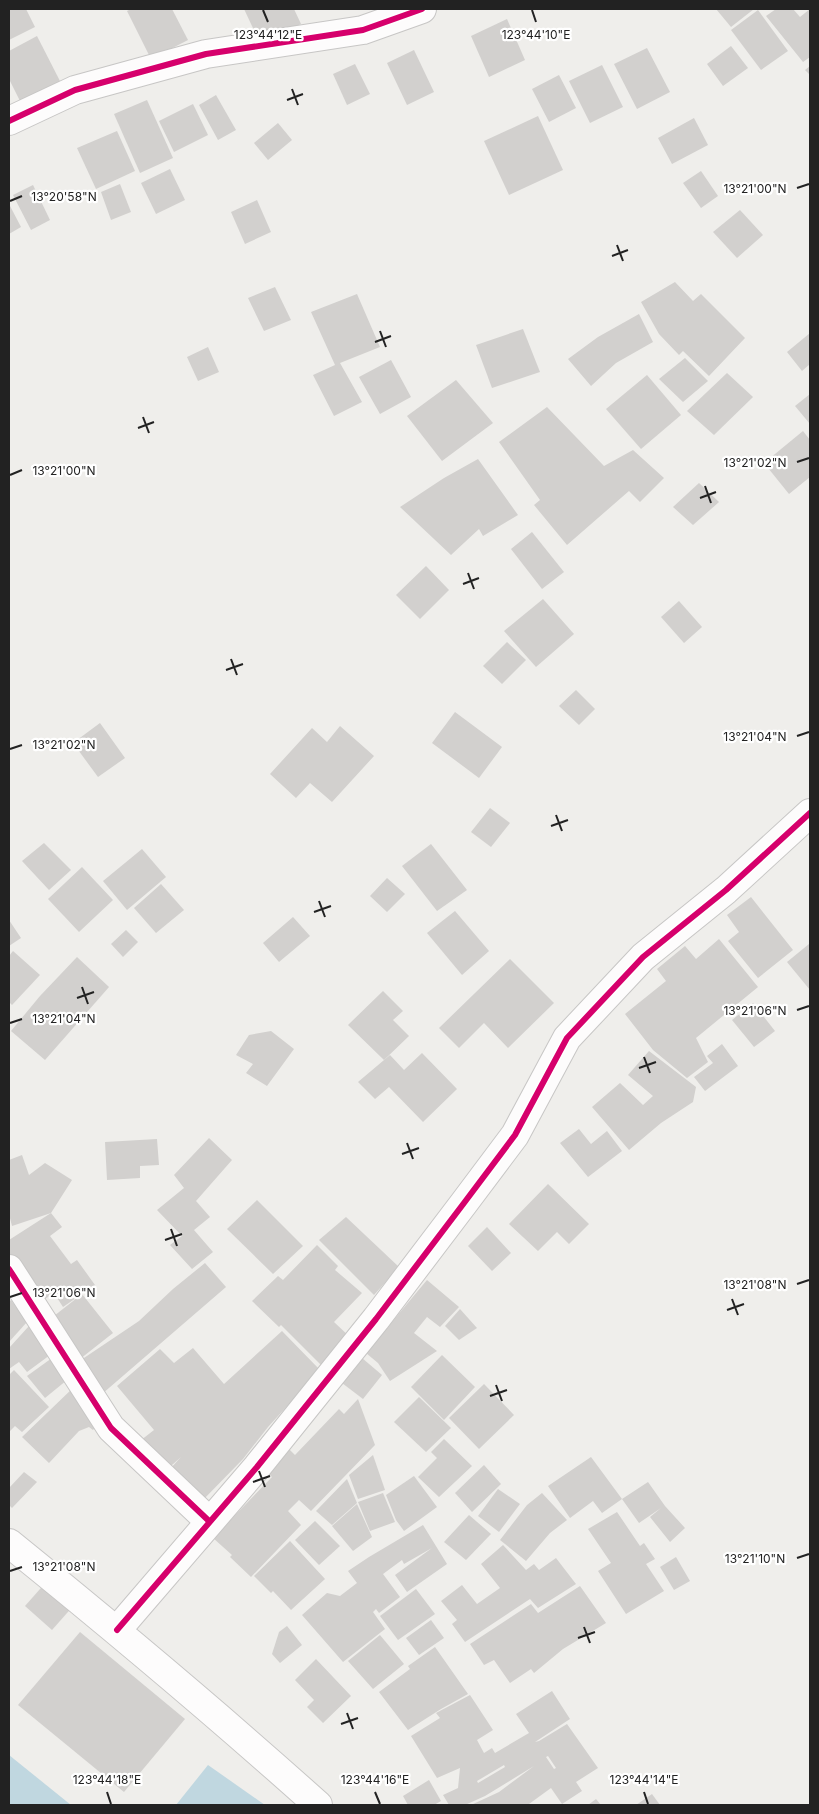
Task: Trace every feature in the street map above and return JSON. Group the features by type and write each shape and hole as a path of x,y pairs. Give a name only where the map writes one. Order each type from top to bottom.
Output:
{"street":[{"path":"9,121 75,90 206,54 363,30 422,9"},
{"path":"117,1630 258,1467 376,1319 515,1135 567,1038 643,957 726,890 810,813"},
{"path":"9,1269 111,1428 210,1521"},
{"path":"9,1543 117,1630 232,1727 318,1805"}],"water":[{"path":"9,1755 71,1805 9,1805"},
{"path":"208,1765 265,1805 176,1805"}],"building":[{"path":"9,9 26,9 35,27 9,40"},
{"path":"131,9 172,9 188,40 151,59 127,11"},
{"path":"244,9 294,9 301,24 260,43"},
{"path":"716,9 754,9 731,27"},
{"path":"776,9 793,9 800,17 810,9 810,57 803,62 766,16"},
{"path":"758,10 788,51 761,70 731,30"},
{"path":"507,19 525,60 489,77 471,36"},
{"path":"37,36 62,85 22,105 9,79 9,51"},
{"path":"731,46 748,68 723,86 707,64"},
{"path":"647,48 670,92 637,109 614,64"},
{"path":"414,50 434,92 407,105 387,63"},
{"path":"355,64 370,94 347,105 333,74"},
{"path":"602,65 623,107 590,123 569,81"},
{"path":"810,66 810,75 805,70"},
{"path":"559,75 576,108 549,122 532,89"},
{"path":"216,95 236,130 218,140 199,105"},
{"path":"147,100 173,158 140,173 114,114"},
{"path":"193,104 208,135 174,152 159,121"},
{"path":"538,116 563,170 509,195 484,141"},
{"path":"694,118 708,145 672,164 658,138"},
{"path":"278,123 292,140 268,160 254,143"},
{"path":"117,131 135,171 96,189 77,148"},
{"path":"170,169 185,200 156,214 141,183"},
{"path":"701,171 718,196 701,208 683,183"},
{"path":"120,184 131,212 111,220 101,192"},
{"path":"33,185 50,220 31,230 13,195"},
{"path":"257,200 271,232 245,244 231,212"},
{"path":"9,204 21,227 9,234"},
{"path":"740,210 763,235 737,258 713,232"},
{"path":"675,282 693,301 701,294 745,338 709,376 683,351 679,355 659,334 641,302"},
{"path":"275,287 291,320 264,331 248,298"},
{"path":"357,294 380,347 340,363 362,402 334,416 313,375 335,365 311,312"},
{"path":"639,314 653,342 616,363 591,386 568,359 598,337"},
{"path":"523,329 540,372 492,388 476,345"},
{"path":"810,333 810,364 802,371 787,352"},
{"path":"208,347 219,372 198,381 187,357"},
{"path":"685,358 708,381 683,402 659,379"},
{"path":"391,360 411,397 380,414 359,377"},
{"path":"727,373 753,397 714,435 687,411"},
{"path":"647,375 681,415 641,449 606,409"},
{"path":"456,380 493,423 442,461 407,416"},
{"path":"810,394 810,424 795,406"},
{"path":"547,407 604,466 633,450 664,478 640,502 629,491 567,545 534,505 540,500 499,442"},
{"path":"803,431 810,440 810,477 789,494 764,463"},
{"path":"478,459 518,515 483,536 479,529 451,555 400,507 444,478"},
{"path":"699,483 719,502 693,525 673,507"},
{"path":"532,532 564,572 542,589 511,549"},
{"path":"426,566 449,590 420,619 396,595"},
{"path":"543,599 574,634 536,667 504,631"},
{"path":"679,601 702,627 684,643 661,617"},
{"path":"507,642 526,660 502,684 483,666"},
{"path":"576,690 595,709 579,725 559,706"},
{"path":"455,712 502,747 479,778 432,743"},
{"path":"100,723 125,758 98,777 73,743"},
{"path":"340,726 374,756 332,802 310,783 296,798 270,774 312,728 327,742"},
{"path":"490,808 510,823 491,847 471,832"},
{"path":"44,843 71,870 49,890 22,861"},
{"path":"431,844 467,890 437,911 402,866"},
{"path":"142,849 166,877 127,910 103,881"},
{"path":"82,867 113,900 79,932 48,899"},
{"path":"387,878 405,894 387,912 370,896"},
{"path":"161,884 184,910 156,933 134,908"},
{"path":"751,897 793,950 758,978 728,941 739,932 727,915"},
{"path":"455,911 489,951 462,975 427,933"},
{"path":"293,917 310,936 279,962 263,943"},
{"path":"9,920 21,938 9,946"},
{"path":"126,930 138,942 123,957 111,944"},
{"path":"719,939 758,987 696,1038 708,1062 687,1078 653,1050 625,1014 666,981 657,969 685,946 696,959"},
{"path":"809,944 810,946 810,990 787,962"},
{"path":"13,951 40,975 12,1005 9,1002 9,956"},
{"path":"77,957 109,987 45,1060 11,1031 40,996"},
{"path":"510,959 554,1003 508,1048 484,1023 459,1048 439,1028"},
{"path":"383,991 403,1011 393,1020 409,1036 384,1060 348,1025"},
{"path":"753,1003 775,1031 754,1047 732,1020"},
{"path":"271,1031 294,1049 267,1086 246,1073 253,1064 236,1055 249,1035"},
{"path":"722,1044 738,1066 705,1091 694,1077 713,1063 707,1056"},
{"path":"649,1051 696,1087 693,1102 661,1123 629,1150 592,1107 620,1083 643,1105 653,1096 628,1075"},
{"path":"422,1053 457,1089 423,1122 389,1087 375,1099 358,1082 390,1055 404,1070"},
{"path":"579,1129 591,1144 607,1131 622,1151 588,1177 560,1143"},
{"path":"209,1138 232,1160 196,1201 210,1217 194,1230 213,1252 192,1269 170,1245 182,1236 157,1210 184,1188 174,1175"},
{"path":"157,1139 159,1165 140,1166 140,1178 107,1180 105,1142"},
{"path":"22,1155 29,1175 45,1163 72,1180 51,1213 12,1226 9,1214 9,1160"},
{"path":"548,1184 589,1224 569,1244 557,1232 538,1251 509,1224"},
{"path":"257,1200 303,1246 273,1274 227,1229"},
{"path":"51,1213 62,1227 50,1236 71,1264 77,1260 95,1285 63,1307 54,1293 39,1303 9,1263 9,1240"},
{"path":"346,1217 399,1267 374,1295 319,1240"},
{"path":"487,1227 511,1253 492,1271 468,1246"},
{"path":"317,1245 338,1266 335,1270 362,1293 334,1322 351,1338 323,1367 281,1325 279,1327 252,1301 278,1276 283,1280"},
{"path":"205,1263 226,1287 102,1394 75,1364 139,1321 173,1289"},
{"path":"427,1280 459,1307 440,1327 427,1317 414,1333 437,1351 390,1381 378,1363 366,1353"},
{"path":"82,1294 113,1333 80,1359 59,1331 64,1328 54,1316"},
{"path":"11,1300 27,1322 9,1342 9,1302"},
{"path":"460,1309 477,1328 459,1340 445,1326"},
{"path":"29,1326 50,1355 27,1372 19,1362 9,1369 9,1348"},
{"path":"282,1331 320,1370 268,1427 243,1459 202,1501 169,1470 181,1457 163,1473 136,1444 154,1430 117,1386 160,1349 174,1363 193,1348 224,1384"},
{"path":"442,1355 475,1387 444,1420 411,1387"},
{"path":"52,1358 67,1380 45,1398 27,1376"},
{"path":"362,1358 382,1375 363,1399 342,1383"},
{"path":"14,1370 49,1407 22,1432 15,1426 9,1432 9,1375"},
{"path":"484,1384 514,1415 479,1449 449,1418"},
{"path":"74,1387 102,1419 93,1430 89,1427 79,1431 49,1463 22,1437"},
{"path":"419,1397 451,1428 426,1452 394,1422"},
{"path":"358,1399 375,1445 311,1511 299,1500 288,1511 301,1525 251,1577 230,1557 232,1555 213,1538 272,1477 264,1470 286,1446 295,1455 339,1409 344,1414"},
{"path":"444,1439 472,1466 439,1497 418,1477 437,1458 431,1452"},
{"path":"373,1455 385,1490 358,1499 349,1475"},
{"path":"591,1457 622,1499 602,1513 593,1501 570,1518 548,1486"},
{"path":"484,1465 501,1484 472,1512 455,1493"},
{"path":"24,1472 37,1482 12,1508 9,1505 9,1488"},
{"path":"414,1476 437,1507 404,1531 396,1520 386,1495"},
{"path":"347,1479 357,1503 332,1525 316,1511"},
{"path":"648,1482 665,1506 685,1528 670,1542 650,1517 661,1508 639,1523 622,1499"},
{"path":"498,1489 520,1504 499,1532 478,1516"},
{"path":"383,1493 395,1522 370,1531 358,1502"},
{"path":"542,1493 567,1520 550,1533 526,1561 500,1540 527,1505"},
{"path":"357,1504 372,1537 353,1551 332,1526"},
{"path":"617,1512 640,1546 644,1543 655,1559 646,1564 664,1591 626,1614 598,1571 611,1563 588,1529"},
{"path":"469,1515 491,1534 466,1560 444,1542"},
{"path":"315,1521 340,1546 319,1565 295,1540"},
{"path":"423,1525 447,1564 407,1592 395,1575 432,1548 404,1564 402,1560 383,1574 400,1597 379,1613 376,1609 373,1612 385,1629 343,1662 302,1615 327,1593 340,1596 357,1583 348,1571"},
{"path":"290,1541 325,1579 291,1610 273,1591 271,1593 254,1576"},
{"path":"503,1545 526,1570 534,1564 539,1570 556,1558 576,1584 538,1608 530,1599 465,1642 452,1624 457,1620 441,1601 462,1585 477,1604 500,1588 481,1564"},
{"path":"676,1557 690,1581 674,1590 660,1567"},
{"path":"48,1580 75,1604 52,1630 25,1606"},
{"path":"580,1586 606,1623 563,1649 534,1673 531,1669 510,1683 494,1660 484,1665 470,1644 531,1604 538,1613"},
{"path":"416,1589 435,1614 398,1640 380,1616"},
{"path":"431,1620 444,1638 419,1655 406,1638"},
{"path":"287,1626 302,1645 280,1663 272,1654 279,1632"},
{"path":"80,1632 185,1719 124,1792 18,1705"},
{"path":"380,1635 404,1664 373,1689 348,1661"},
{"path":"435,1647 468,1694 408,1730 379,1692 410,1669 408,1666"},
{"path":"316,1659 351,1696 323,1723 307,1707 314,1700 295,1680"},
{"path":"552,1691 570,1719 535,1742 567,1724 598,1768 576,1782 582,1791 562,1804 551,1788 530,1805 471,1805 499,1792 534,1766 485,1796 465,1805 449,1805 443,1795 458,1788 460,1768 437,1778 411,1736 440,1718 436,1713 470,1695 493,1730 477,1740 484,1753 492,1748 495,1753 529,1733 516,1714","holes":["548,1756 556,1768 554,1769 546,1757","504,1765 505,1767 478,1783 477,1781"]},
{"path":"429,1780 441,1801 434,1805 408,1805 403,1796"},
{"path":"652,1794 660,1805 636,1805"},
{"path":"596,1799 601,1805 588,1805"}],"cycle path":[{"path":"9,121 75,90 206,54 363,30 422,9"},
{"path":"117,1630 257,1467 376,1319 515,1135 567,1038 643,957 726,890 810,813"},
{"path":"9,1269 111,1428 209,1521"}]}
